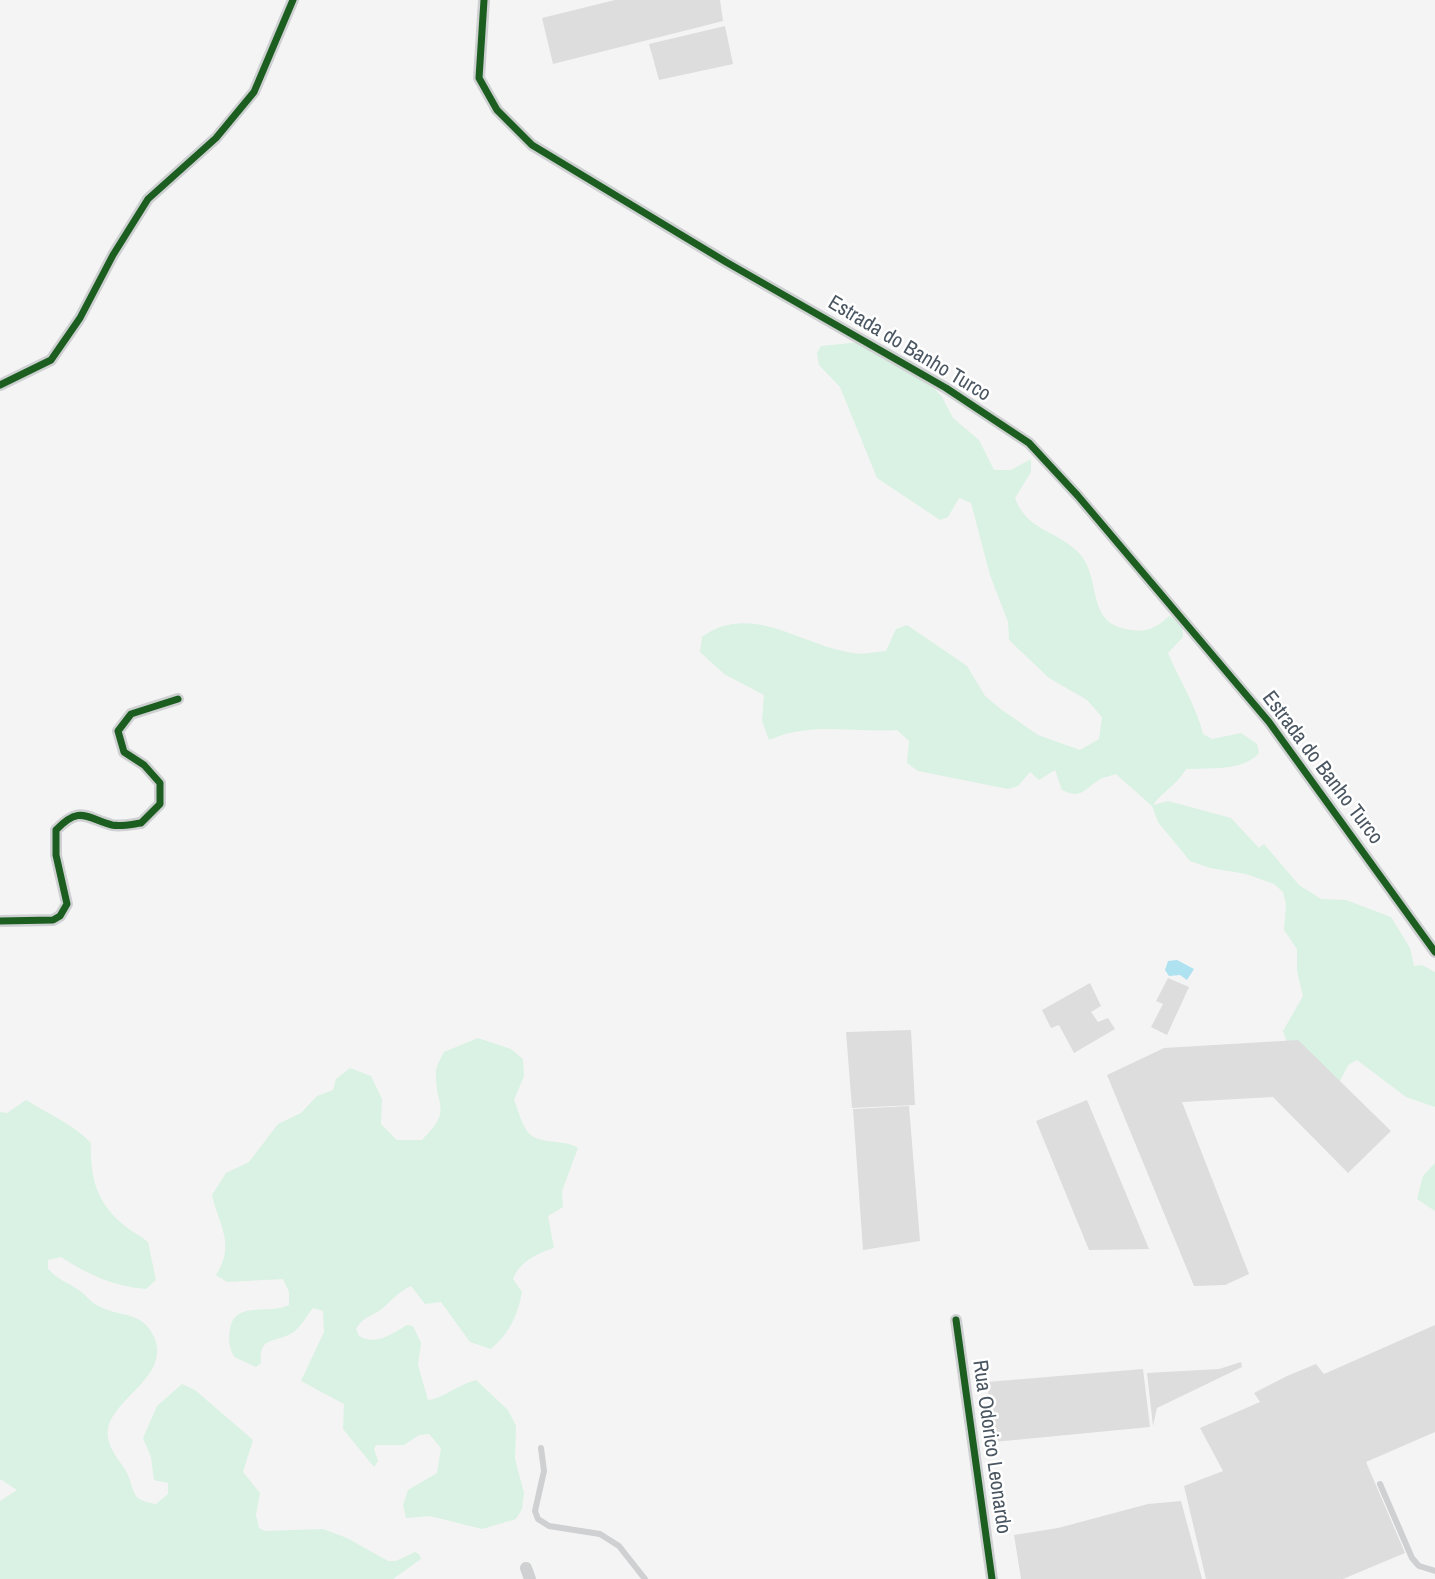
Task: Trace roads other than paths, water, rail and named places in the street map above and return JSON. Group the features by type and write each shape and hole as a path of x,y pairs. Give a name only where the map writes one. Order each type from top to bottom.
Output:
{"street":[{"path":"0,386 51,360 80,318 113,255 148,199 216,138 254,92 293,0"},
{"name":"Estrada do Banho Turco","path":"484,0 479,78 497,110 532,145 726,262 946,388 1029,443 1078,496 1269,722 1435,952"},
{"path":"0,920 53,920 61,916 67,904 56,855 55,830 67,819 92,815 114,826 141,823 160,804 160,783 144,765 124,752 118,731 131,714 178,699"},
{"name":"Rua Odorico Leonardo","path":"956,1320 992,1579"}],"lane":[{"path":"541,1448 544,1471 535,1511 538,1519 549,1526 600,1534 619,1546 645,1579"},
{"path":"1380,1484 1412,1558 1419,1566 1435,1572"}],"water":[{"path":"1177,960 1194,969 1187,980 1180,975 1169,976 1165,970 1168,961"}]}
